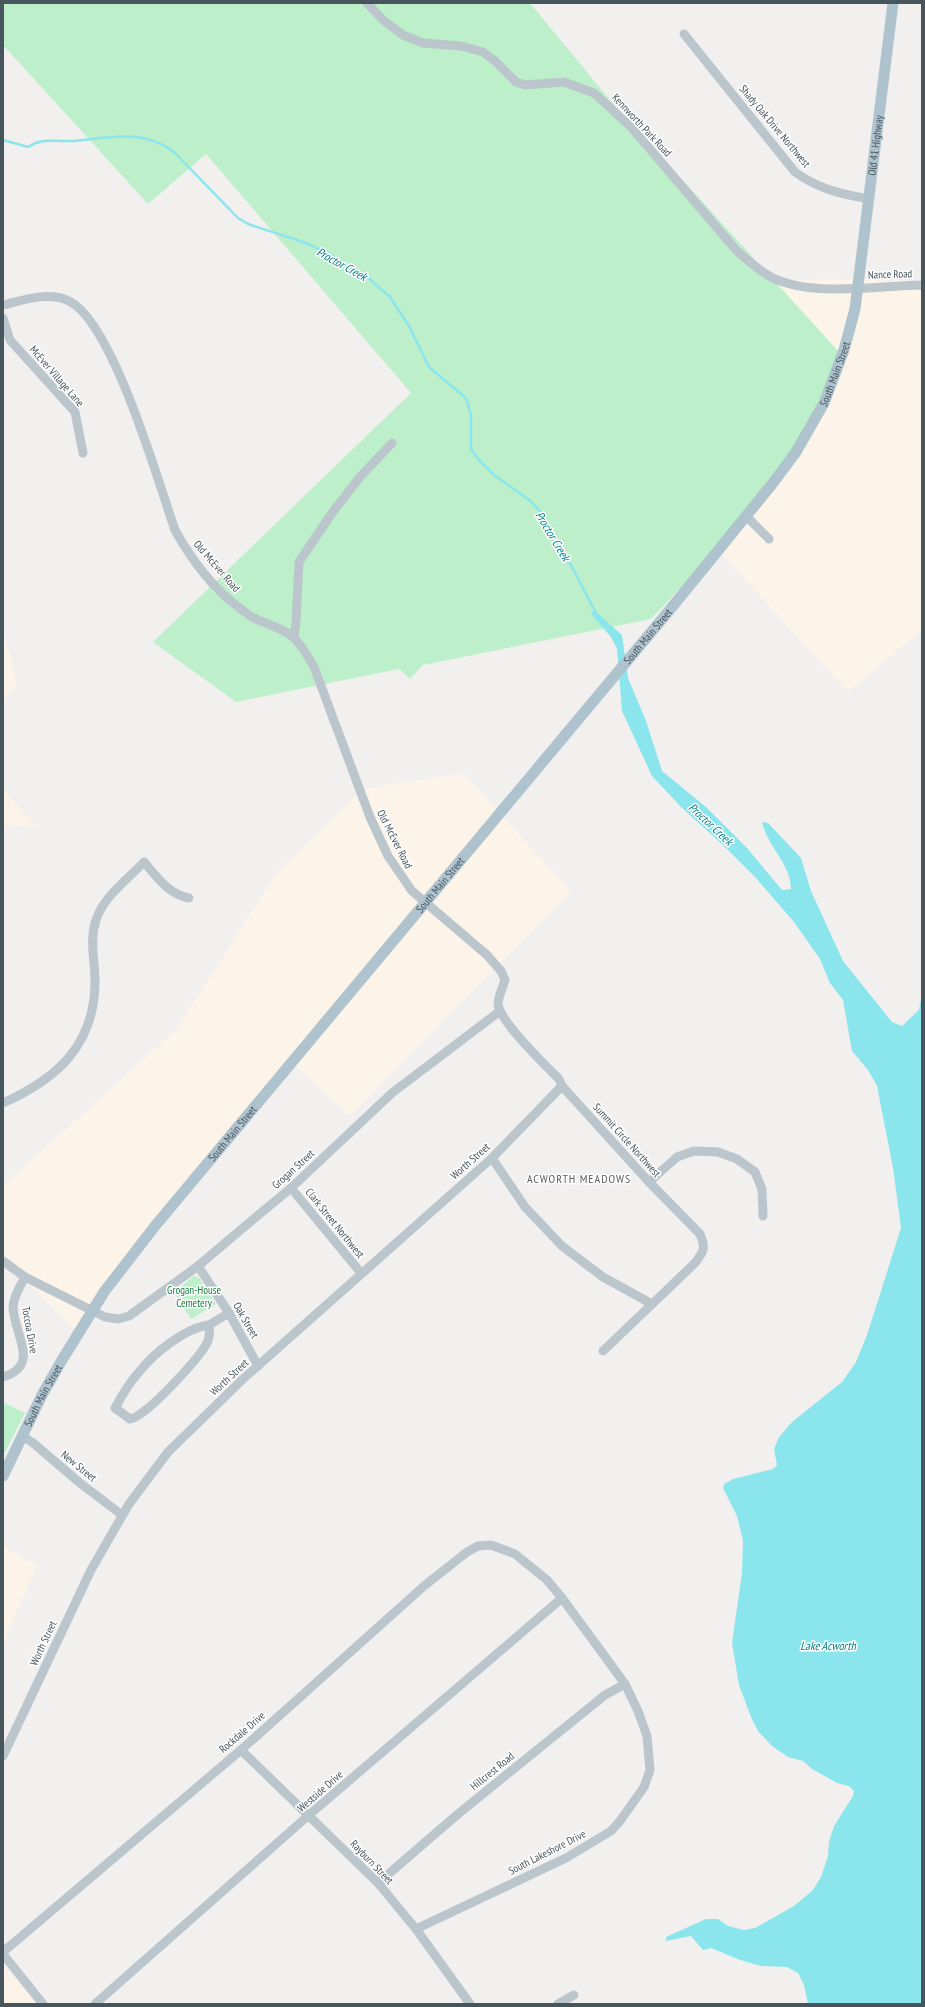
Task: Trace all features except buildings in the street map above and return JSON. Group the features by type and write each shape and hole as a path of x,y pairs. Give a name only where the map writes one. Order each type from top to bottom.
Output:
{"main road":[{"name":"Old 41 Highway","path":"859,287 893,3"},
{"name":"South Main Street","path":"3,1476 52,1377 92,1311 104,1292 155,1226 633,653 746,516 796,452 816,418 838,369 848,338 859,287"}],"street":[{"name":"Kennworth Park Road","path":"367,3 383,20 402,35 423,43 461,46 483,52 495,61 516,82 525,85 564,82 594,93 632,128 716,228 747,261 772,278 811,288 836,289 859,287"},
{"name":"Shady Oak Drive Northwest","path":"684,34 795,172 809,183 835,193 869,199"},
{"name":"Nance Road","path":"859,287 922,285"},
{"name":"Old McEver Road","path":"3,305 40,297 58,298 69,301 89,318 102,339 127,394 175,530 183,544 217,586 235,605 251,616 285,631 294,637 304,650 314,667 370,817 388,856 402,878 424,902 487,955 501,971 504,983 498,1002 500,1011"},
{"name":"McEver Village Lane","path":"3,318 10,340 75,412 83,453"},
{"path":"294,637 299,562 341,501 360,477 392,443"},
{"path":"746,516 769,539"},
{"path":"3,1103 32,1090 46,1080 65,1062 80,1041 90,1018 94,996 95,971 92,942 93,930 96,918 112,895 144,862 168,890 179,896 189,898"},
{"name":"Grogan Street","path":"3,1261 25,1277 92,1311 111,1318 130,1316 198,1266 291,1188 392,1093 500,1011"},
{"name":"Summit Circle Northwest","path":"500,1011 516,1032 559,1079 562,1086 649,1182 700,1234 704,1244 702,1253 695,1263 603,1351"},
{"name":"Worth Street","path":"3,1756 91,1570 122,1515 168,1452 243,1379 492,1158 562,1086"},
{"path":"649,1182 677,1157 694,1151 718,1152 737,1159 754,1172 762,1189 763,1216"},
{"path":"492,1158 525,1207 562,1246 603,1277 652,1304"},
{"name":"Clark Street Northwest","path":"291,1188 361,1273"},
{"name":"Oak Street","path":"198,1266 229,1313 258,1366"},
{"name":"Toccoa Drive","path":"3,1377 18,1370 23,1364 24,1356 13,1305 18,1290 25,1277"},
{"path":"209,1325 210,1335 204,1348 147,1410 140,1416 130,1419 115,1408 129,1384 152,1358 188,1330 209,1325 229,1313"},
{"name":"New Street","path":"22,1436 32,1442 80,1483 122,1515"},
{"name":"Rockdale Drive","path":"3,1953 241,1750 389,1617 452,1564 478,1546 492,1545 502,1549"},
{"name":"South Lakeshore Drive","path":"416,1929 566,1858 611,1831 620,1821 644,1787 650,1770 647,1736 638,1711 625,1684 562,1598 547,1580 515,1554 502,1549"},
{"name":"Westside Drive","path":"95,2004 309,1815 562,1598"},
{"name":"Hillcrest Road","path":"378,1883 458,1814 604,1695 625,1684"},
{"name":"Rayburn Street","path":"241,1750 378,1883 416,1929 470,2004"},
{"path":"3,1953 43,2004"},
{"path":"558,2004 574,1995"}],"shaded area":[{"path":"772,279 922,281 922,630 848,692 717,549 839,352"},
{"path":"3,632 17,687 3,700"},
{"path":"463,773 571,891 349,1116 293,1063 77,1331 3,1259 3,1186 177,1029 275,875 364,789"},
{"path":"3,790 38,827 3,825"},
{"path":"3,1546 37,1565 3,1643"},
{"path":"3,1966 37,2004 3,2004"}],"green space":[{"path":"3,3 530,3 609,99 839,352 818,419 732,533 651,619 423,665 410,679 399,669 236,702 153,642 411,393 206,154 148,204 3,45"},
{"name":"Grogan-House Cemetery","path":"194,1276 199,1278 216,1304 191,1319 174,1292"},
{"path":"3,1402 25,1413 3,1456"}],"water":[{"name":"Lake Acworth","path":"594,610 622,635 628,678 646,721 662,771 706,807 747,848 782,890 791,889 790,880 783,863 765,831 762,822 768,823 801,858 811,891 843,961 892,1022 902,1026 919,1010 922,994 922,2004 808,2004 804,1985 798,1973 787,1967 761,1966 740,1960 711,1948 703,1950 691,1936 666,1941 666,1937 706,1919 718,1919 728,1926 744,1930 755,1928 794,1906 813,1890 821,1877 828,1856 829,1842 834,1826 853,1796 854,1791 849,1786 837,1783 812,1769 803,1761 788,1757 772,1746 758,1731 751,1717 739,1685 732,1643 742,1573 743,1541 737,1516 723,1488 724,1484 733,1479 773,1469 777,1465 774,1449 779,1437 792,1422 842,1382 856,1362 867,1335 901,1228 893,1168 877,1086 868,1070 852,1051 843,1000 830,983 820,959 794,922 756,878 723,845 681,807 652,776 622,711 617,649 611,637 591,614"}],"waterway":[{"name":"Proctor Creek","path":"3,140 28,147 45,141 73,141 125,136 150,140 174,152 238,218 248,224 303,242 324,251 364,274 390,297 409,326 429,367 466,398 471,415 471,449 478,459 494,475 532,502 539,510 563,550 596,613"}],"district":[{"name":"ACWORTH MEADOWS","path":"579,1178"}]}
